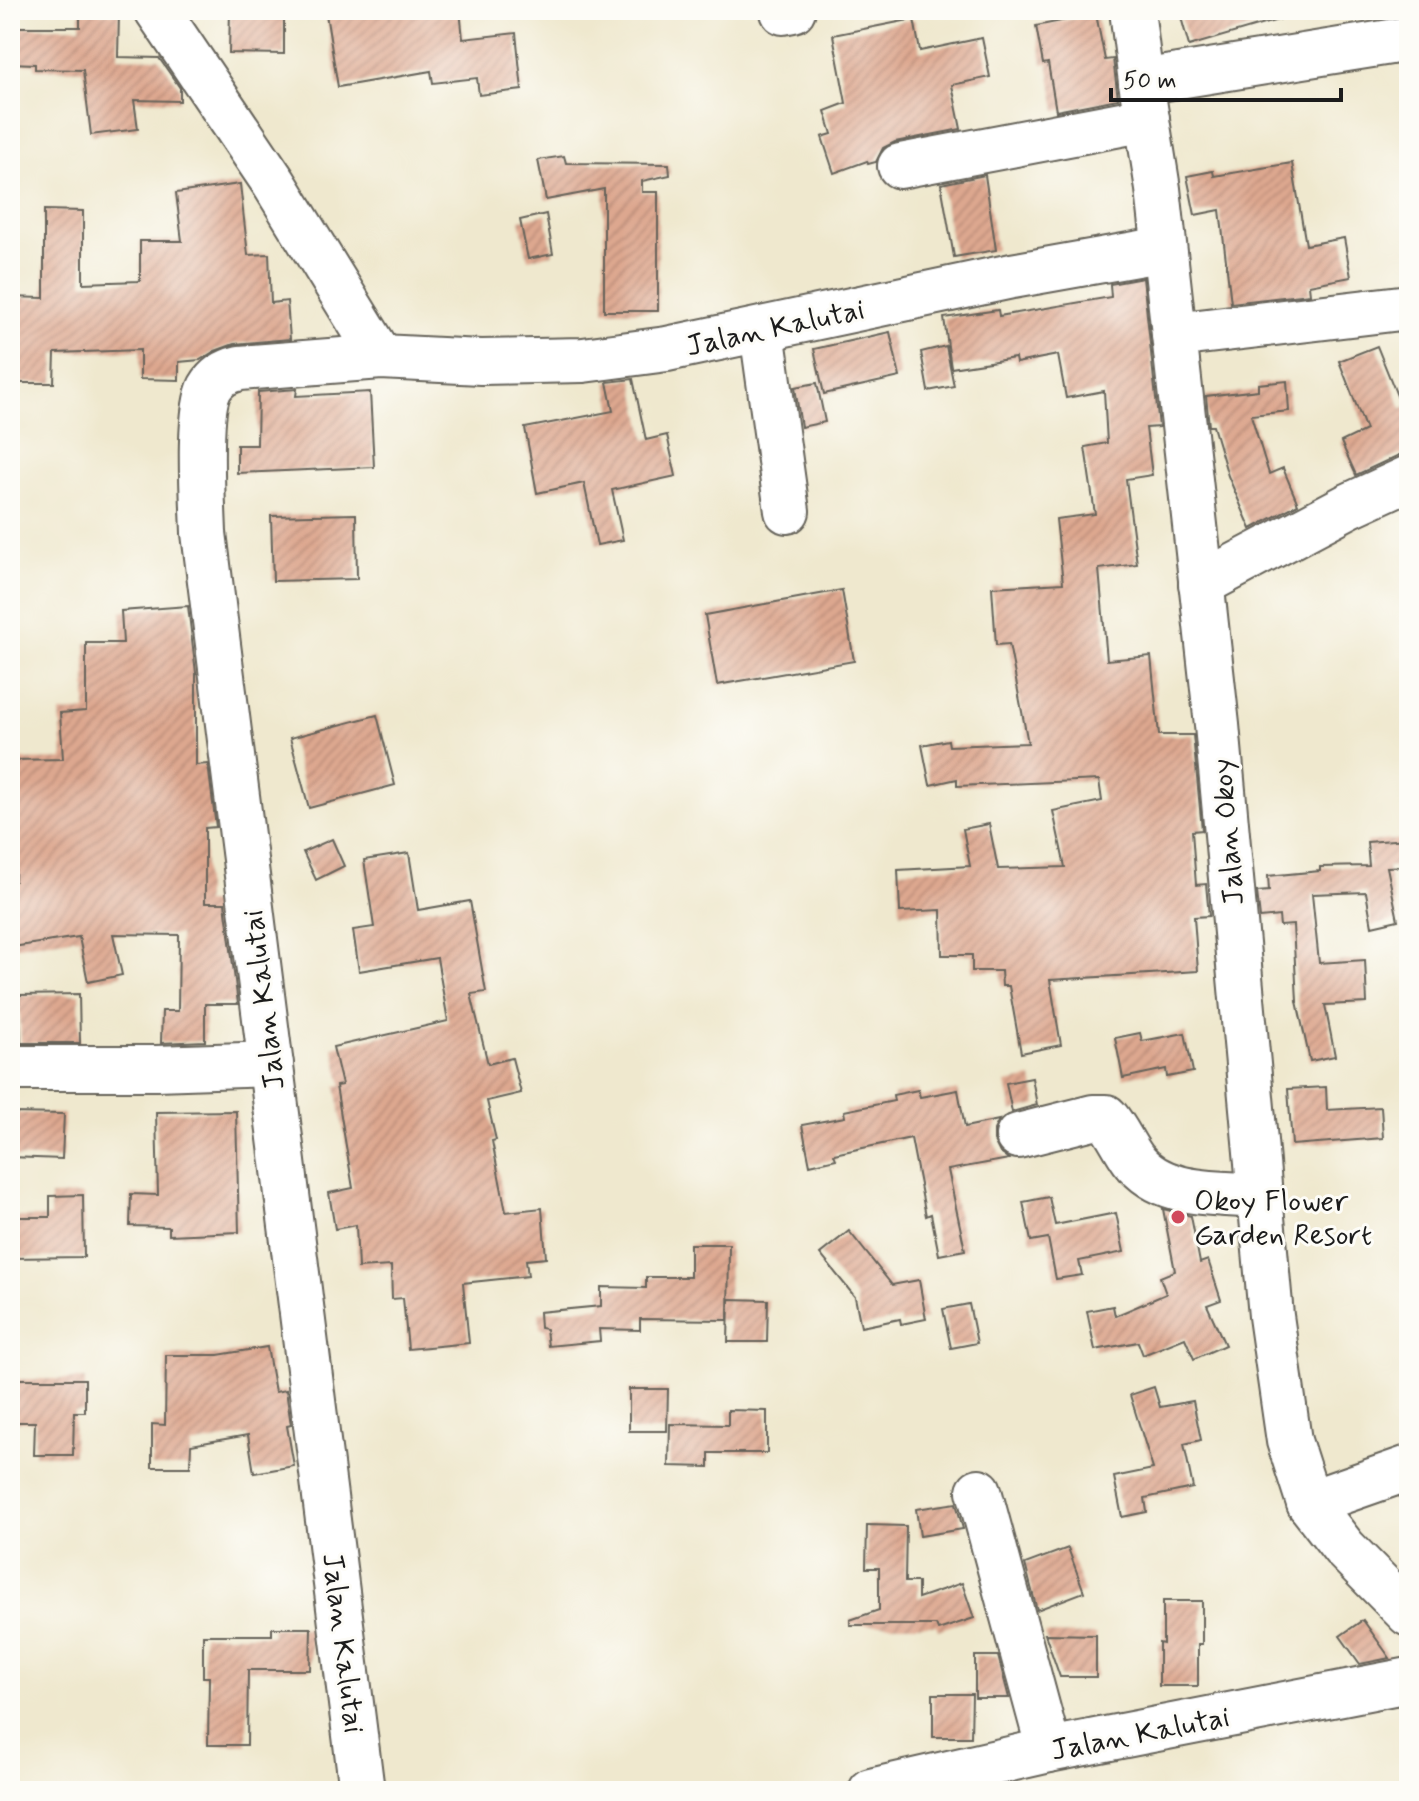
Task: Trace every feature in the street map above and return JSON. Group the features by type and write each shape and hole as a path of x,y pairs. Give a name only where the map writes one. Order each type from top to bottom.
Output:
{"street":[{"path":"157,10 274,183 381,357"},
{"name":"Jalan Okoy","path":"1132,10 1164,249 1217,725 1280,1393 1289,1441 1309,1503 1344,1548 1409,1614"},
{"path":"900,166 1144,100 1409,39"},
{"name":"Jalan Kalutai","path":"362,1791 204,533 203,412 209,389 219,376 229,370 381,357 481,362 583,360 667,349 1012,276 1164,249"},
{"path":"1174,335 1409,307"},
{"path":"762,331 787,511"},
{"path":"1201,584 1348,506 1409,478"},
{"path":"17,1068 144,1069 271,1064"},
{"path":"1018,1136 1093,1117 1106,1117 1143,1170 1164,1185 1260,1196"},
{"path":"1309,1503 1409,1468"},
{"path":"979,1491 1049,1750"},
{"name":"Jalan Kalutai","path":"871,1791 1049,1750 1409,1680"}],"building":[{"path":"230,10 284,10 284,54 229,53"},
{"path":"352,10 460,10 463,39 516,33 522,90 479,95 477,78 433,83 431,71 338,87 326,14"},
{"path":"1179,10 1287,10 1288,17 1189,46"},
{"path":"80,12 119,13 118,57 159,58 180,88 180,101 134,100 138,129 91,135 83,70 35,69 35,64 10,63 10,27 80,27"},
{"path":"1096,14 1105,60 1113,59 1118,99 1056,111 1048,63 1043,64 1036,26"},
{"path":"914,19 920,51 982,38 990,77 952,85 961,129 895,142 883,148 876,162 868,164 867,161 834,173 822,137 832,134 825,111 846,103 833,35"},
{"path":"564,156 566,163 669,164 670,175 642,181 642,192 658,192 658,311 604,311 604,189 546,200 538,160"},
{"path":"1292,163 1306,245 1344,238 1351,277 1309,285 1310,294 1231,303 1220,210 1195,215 1187,176 1213,171 1214,176"},
{"path":"985,175 996,250 954,257 941,184"},
{"path":"240,184 248,255 269,254 271,303 287,301 290,339 234,344 200,360 179,362 179,380 140,379 140,350 55,353 54,383 15,383 16,340 10,340 10,297 44,298 44,210 83,211 83,283 140,281 140,241 182,241 176,193"},
{"path":"546,214 553,254 528,259 520,220"},
{"path":"1143,278 1159,427 1146,428 1152,475 1126,479 1137,564 1099,569 1107,660 1151,656 1159,735 1193,735 1202,830 1192,831 1196,885 1206,884 1209,916 1194,917 1198,971 1050,980 1061,1045 1021,1053 1009,986 1002,986 1001,971 972,971 972,955 942,955 941,910 900,912 898,870 970,866 963,829 989,824 998,869 1065,867 1053,811 1102,801 1099,780 957,786 957,779 930,785 922,745 948,740 949,746 1028,743 1009,644 996,645 992,587 1063,583 1056,519 1095,514 1085,447 1107,443 1104,391 1066,398 1058,355 1016,363 1015,358 951,368 944,318 998,310 999,316 1111,297 1110,284"},
{"path":"890,332 900,377 824,394 814,349"},
{"path":"946,346 954,386 928,391 921,352"},
{"path":"1377,346 1402,408 1409,406 1409,453 1356,475 1341,442 1366,430 1339,361"},
{"path":"633,379 646,440 667,435 676,476 612,490 623,540 597,545 584,483 537,493 525,428 613,411 607,382"},
{"path":"1287,381 1289,411 1251,415 1269,474 1283,468 1298,504 1251,529 1228,476 1213,426 1209,426 1206,396 1258,390 1258,384"},
{"path":"817,383 825,422 801,427 795,387"},
{"path":"297,389 296,396 370,392 374,467 237,473 237,445 257,445 258,392"},
{"path":"356,514 357,579 273,581 271,516"},
{"path":"842,590 854,661 717,685 705,615"},
{"path":"188,606 196,673 196,765 208,764 216,827 205,828 205,903 225,903 238,1004 205,1004 205,1041 161,1043 162,1011 178,1011 179,935 113,934 122,975 88,982 79,937 12,947 10,882 15,881 17,801 14,760 63,759 60,713 86,711 86,643 123,643 121,611"},
{"path":"377,715 395,785 309,808 290,738"},
{"path":"332,839 344,866 316,880 303,852"},
{"path":"1407,839 1409,866 1387,867 1398,920 1372,926 1366,892 1312,894 1319,963 1365,960 1367,1003 1325,1005 1335,1056 1310,1061 1297,1001 1293,925 1280,926 1279,916 1260,918 1257,892 1269,891 1268,876 1320,871 1320,867 1369,866 1367,842"},
{"path":"409,853 418,910 470,901 486,992 471,994 488,1064 512,1058 521,1093 487,1101 506,1212 542,1208 546,1258 526,1260 528,1276 463,1283 469,1343 408,1349 403,1298 392,1299 391,1266 358,1268 356,1225 335,1229 329,1193 353,1188 336,1086 342,1085 333,1047 448,1021 437,958 359,971 353,930 374,927 364,860"},
{"path":"79,994 80,1043 21,1043 19,995"},
{"path":"1140,1033 1142,1041 1185,1033 1193,1072 1167,1077 1166,1069 1123,1078 1115,1038"},
{"path":"1032,1078 1037,1105 1012,1112 1006,1083"},
{"path":"1326,1087 1327,1110 1381,1107 1383,1138 1292,1145 1288,1089"},
{"path":"918,1090 920,1097 958,1090 965,1127 999,1120 994,1130 994,1141 1000,1153 1009,1159 948,1170 965,1250 939,1255 931,1214 926,1216 911,1138 834,1154 836,1159 810,1165 802,1125 845,1117 844,1111 894,1101 893,1095"},
{"path":"236,1111 239,1232 169,1235 169,1227 130,1226 131,1194 158,1195 156,1112"},
{"path":"10,1113 64,1114 62,1159 10,1157"},
{"path":"83,1195 84,1257 10,1258 10,1217 50,1217 50,1196"},
{"path":"1049,1197 1055,1225 1116,1213 1124,1252 1079,1261 1082,1275 1056,1279 1048,1238 1031,1241 1023,1202"},
{"path":"1163,1209 1191,1216 1200,1263 1208,1260 1221,1300 1207,1305 1225,1345 1194,1359 1185,1338 1143,1355 1138,1342 1095,1350 1087,1311 1113,1306 1115,1316 1166,1294 1160,1277 1175,1271"},
{"path":"849,1231 892,1285 919,1280 926,1319 901,1324 900,1319 861,1327 855,1297 820,1254"},
{"path":"690,1244 729,1244 728,1320 640,1319 640,1330 599,1329 600,1341 548,1346 546,1329 540,1328 539,1312 601,1306 601,1287 646,1288 646,1277 690,1277"},
{"path":"729,1299 768,1300 767,1342 728,1342"},
{"path":"969,1304 977,1343 951,1348 943,1309"},
{"path":"267,1347 275,1392 286,1390 291,1425 287,1426 294,1466 254,1473 248,1435 191,1445 190,1467 152,1467 152,1424 165,1425 166,1355 218,1355"},
{"path":"10,1379 85,1379 85,1412 74,1412 73,1455 34,1455 35,1422 10,1422"},
{"path":"1154,1387 1160,1407 1193,1401 1201,1440 1184,1444 1193,1488 1145,1498 1147,1512 1122,1517 1114,1477 1153,1469 1130,1395"},
{"path":"629,1389 668,1389 667,1431 629,1431"},
{"path":"728,1410 767,1411 767,1453 709,1453 709,1467 669,1466 670,1424 728,1425"},
{"path":"956,1503 963,1529 920,1536 916,1509"},
{"path":"867,1525 906,1526 905,1582 918,1582 918,1598 962,1583 974,1618 938,1630 936,1625 850,1625 850,1620 879,1610 879,1568 866,1568"},
{"path":"1068,1548 1084,1592 1037,1610 1025,1564"},
{"path":"1163,1601 1202,1601 1198,1686 1159,1686"},
{"path":"1363,1620 1390,1658 1360,1664 1340,1636"},
{"path":"272,1628 311,1628 310,1670 248,1670 247,1745 208,1745 209,1677 203,1677 203,1635 272,1635"},
{"path":"1045,1634 1096,1635 1096,1677 1060,1677"},
{"path":"975,1656 998,1656 1009,1698 975,1698"},
{"path":"933,1694 972,1694 971,1737 933,1737"}],"place":[{"name":"Okoy Flower Garden Resort","path":"1178,1217"}]}
